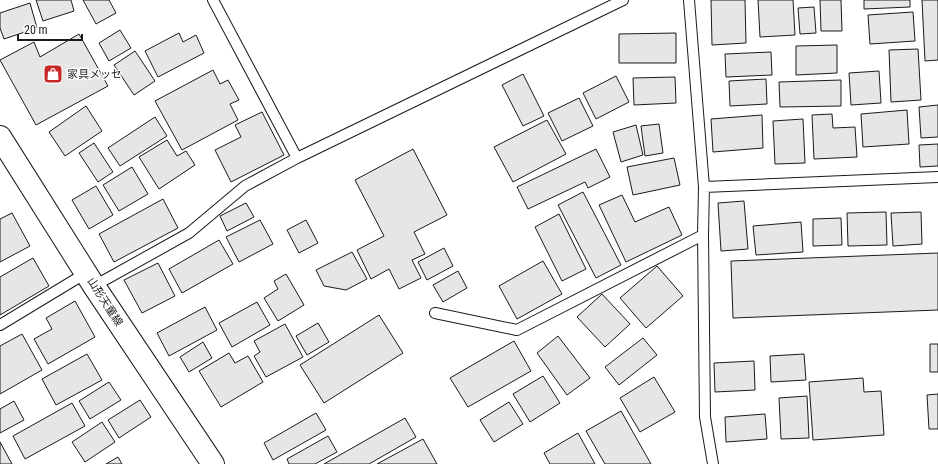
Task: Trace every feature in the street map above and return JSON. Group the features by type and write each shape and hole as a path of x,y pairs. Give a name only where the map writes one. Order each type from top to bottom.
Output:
{"main road":[{"name":"山形天童線","path":"0,137 90,279 213,464"}],"lane":[{"path":"213,0 297,158"},
{"path":"0,325 90,279 189,233 245,186 297,158 623,0"},
{"path":"689,0 704,187 703,235 705,417 713,464"},
{"path":"704,187 938,177"},
{"path":"435,313 517,330 703,235"}],"building":[{"path":"36,0 71,0 74,11 43,21"},
{"path":"83,0 109,0 116,13 96,24"},
{"path":"711,0 745,0 746,43 712,45"},
{"path":"758,0 793,0 795,35 760,37"},
{"path":"820,0 841,0 842,31 821,31"},
{"path":"864,0 910,0 910,7 864,9"},
{"path":"922,0 938,0 938,60 925,61"},
{"path":"30,3 37,28 4,39 0,28 0,13"},
{"path":"814,7 816,33 800,34 798,8"},
{"path":"913,12 915,41 870,44 868,15"},
{"path":"120,30 131,48 109,61 99,43"},
{"path":"179,33 183,42 196,35 204,53 158,77 145,51"},
{"path":"676,33 676,63 619,63 619,34"},
{"path":"79,34 108,86 36,125 0,60 34,42 40,57"},
{"path":"837,45 837,73 796,75 796,46"},
{"path":"918,49 921,100 891,102 889,50"},
{"path":"135,51 155,81 134,95 114,65"},
{"path":"771,52 772,75 726,77 725,54"},
{"path":"213,70 220,84 228,80 239,100 230,104 238,120 182,150 155,101"},
{"path":"879,71 881,103 851,105 849,73"},
{"path":"523,74 544,116 523,126 502,85"},
{"path":"616,76 629,102 596,119 583,93"},
{"path":"675,77 676,103 634,105 633,78"},
{"path":"766,79 767,104 730,106 729,81"},
{"path":"841,80 841,106 780,107 779,82"},
{"path":"579,98 593,126 562,141 548,113"},
{"path":"938,105 938,137 921,138 919,107"},
{"path":"86,106 102,131 65,156 49,132"},
{"path":"907,110 909,144 863,147 861,114"},
{"path":"262,112 284,155 231,182 215,150 241,137 235,125"},
{"path":"832,114 833,128 855,127 857,157 814,159 812,115"},
{"path":"762,115 763,148 713,152 711,119"},
{"path":"155,117 167,136 120,166 108,148"},
{"path":"803,119 805,163 775,164 773,121"},
{"path":"547,120 566,154 513,182 494,147"},
{"path":"659,124 663,153 645,156 641,126"},
{"path":"636,125 643,155 621,162 613,132"},
{"path":"167,140 177,156 186,151 195,165 159,189 139,157"},
{"path":"94,143 113,172 98,182 79,153"},
{"path":"938,144 938,166 920,167 919,145"},
{"path":"413,149 447,215 414,232 425,254 412,260 421,278 399,289 389,269 371,279 357,250 384,236 355,180"},
{"path":"596,149 610,177 588,188 585,182 528,209 517,187"},
{"path":"674,158 680,185 633,195 627,167"},
{"path":"132,167 148,194 119,211 103,185"},
{"path":"96,186 113,215 89,229 72,200"},
{"path":"583,192 621,265 596,278 558,205"},
{"path":"622,195 635,222 669,207 682,235 626,262 599,205"},
{"path":"163,199 178,228 114,262 99,234"},
{"path":"744,201 748,249 721,251 718,203"},
{"path":"246,203 254,217 227,231 220,216"},
{"path":"886,212 887,245 848,246 847,213"},
{"path":"921,212 922,244 893,246 891,213"},
{"path":"12,213 30,246 0,262 0,219"},
{"path":"559,214 586,269 562,281 535,227"},
{"path":"841,218 842,245 813,246 813,219"},
{"path":"260,220 273,244 239,262 226,237"},
{"path":"306,220 318,243 299,253 287,230"},
{"path":"801,222 803,252 756,255 753,226"},
{"path":"219,240 233,264 182,293 169,269"},
{"path":"444,248 453,266 427,280 418,262"},
{"path":"352,252 367,279 346,290 324,286 316,270"},
{"path":"938,253 938,310 733,318 731,261"},
{"path":"33,258 49,286 0,315 0,277"},
{"path":"543,261 562,294 517,319 499,286"},
{"path":"158,263 175,296 142,313 124,280"},
{"path":"657,266 683,296 646,328 620,298"},
{"path":"458,271 467,288 443,302 433,285"},
{"path":"286,274 304,305 278,321 264,298 278,289 274,281"},
{"path":"602,294 630,324 605,347 577,317"},
{"path":"75,301 95,337 48,364 34,339 52,329 46,318"},
{"path":"257,302 270,325 232,347 219,323"},
{"path":"205,307 217,330 169,356 157,333"},
{"path":"379,315 403,353 324,403 300,365"},
{"path":"318,323 329,342 307,355 296,336"},
{"path":"285,324 303,357 266,377 254,356 260,352 254,341"},
{"path":"22,334 42,370 0,394 0,346"},
{"path":"558,336 590,378 567,395 537,353"},
{"path":"643,338 657,355 619,385 605,367"},
{"path":"514,341 531,371 468,407 450,378"},
{"path":"203,342 212,358 189,372 180,357"},
{"path":"930,344 938,344 938,372 930,372"},
{"path":"229,353 235,363 248,356 263,382 221,407 199,371"},
{"path":"87,354 102,380 56,405 42,379"},
{"path":"804,354 806,380 771,382 770,356"},
{"path":"754,361 755,390 715,392 714,363"},
{"path":"543,376 560,403 530,422 513,394"},
{"path":"654,377 675,412 640,432 620,398"},
{"path":"863,378 864,392 881,391 884,435 813,440 809,382"},
{"path":"109,382 121,400 90,419 79,401"},
{"path":"938,394 938,429 929,429 927,395"},
{"path":"807,396 809,438 781,439 779,398"},
{"path":"140,400 151,417 119,438 108,420"},
{"path":"14,401 24,420 0,433 0,409"},
{"path":"509,402 523,424 494,442 480,420"},
{"path":"72,403 85,426 25,459 13,436"},
{"path":"621,411 651,464 605,464 586,431"},
{"path":"316,413 326,430 273,460 264,443"},
{"path":"765,414 767,439 726,442 725,417"},
{"path":"405,418 416,437 369,464 324,464"},
{"path":"102,422 115,442 85,462 72,442"},
{"path":"578,433 595,464 550,464 544,453"},
{"path":"328,436 337,452 315,464 289,464 287,459"},
{"path":"423,439 437,464 377,464"},
{"path":"0,442 12,464 0,464"},
{"path":"118,457 122,464 106,464"}],"place":[{"name":"家具メッセ","path":"53,74"}]}
